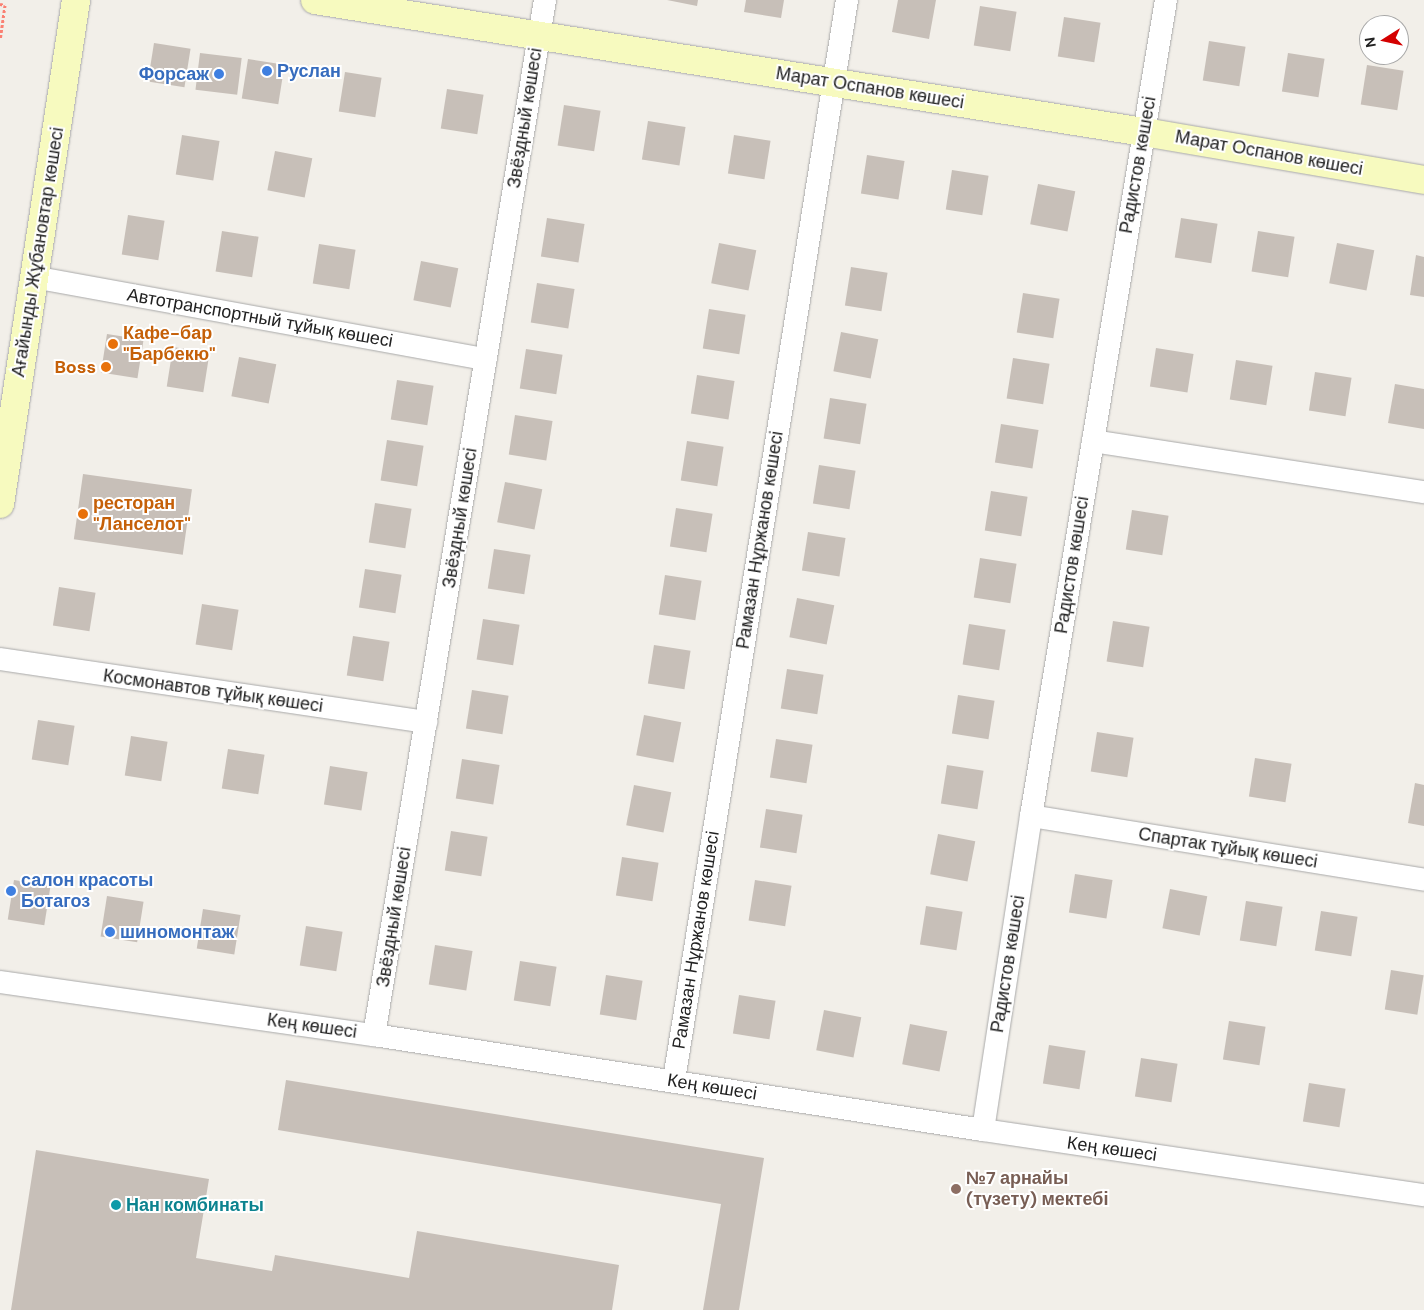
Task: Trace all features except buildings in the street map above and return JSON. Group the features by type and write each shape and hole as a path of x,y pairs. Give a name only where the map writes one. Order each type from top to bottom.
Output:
{"street":[{"name":"Ағайынды Жұбановтар көшесі","path":"0,504 76,0"},
{"name":"Марат Оспанов көшесі","path":"314,0 1144,132 1424,180"},
{"name":"Звёздный көшесі","path":"374,1035 545,0"},
{"name":"Рамазан Нұржанов көшесі","path":"674,1080 847,0"},
{"name":"Радистов көшесі","path":"983,1130 1031,816 1166,0"},
{"name":"Автотранспортный тұйық көшесі","path":"33,277 486,359"},
{"path":"1093,441 1424,492"},
{"name":"Космонавтов тұйық көшесі","path":"0,659 426,722"},
{"name":"Спартак тұйық көшесі","path":"1031,816 1424,880"},
{"name":"Кең көшесі","path":"0,982 374,1035 674,1080 983,1130 1424,1195"}],"path":[{"path":"0,4 5,5 0,39"}],"place":[{"name":"Руслан","path":"267,71"},
{"name":"Форсаж","path":"219,74"},
{"name":"Кафе-бар \"Барбекю\"","path":"113,344"},
{"name":"Boss","path":"106,367"},
{"name":"ресторан \"Ланселот\"","path":"83,514"},
{"name":"салон красоты Ботагоз","path":"11,891"},
{"name":"шиномонтаж","path":"110,932"},
{"name":"№7 арнайы (түзету) мектебі","path":"956,1189"},
{"name":"Нан комбинаты","path":"116,1205"}]}
